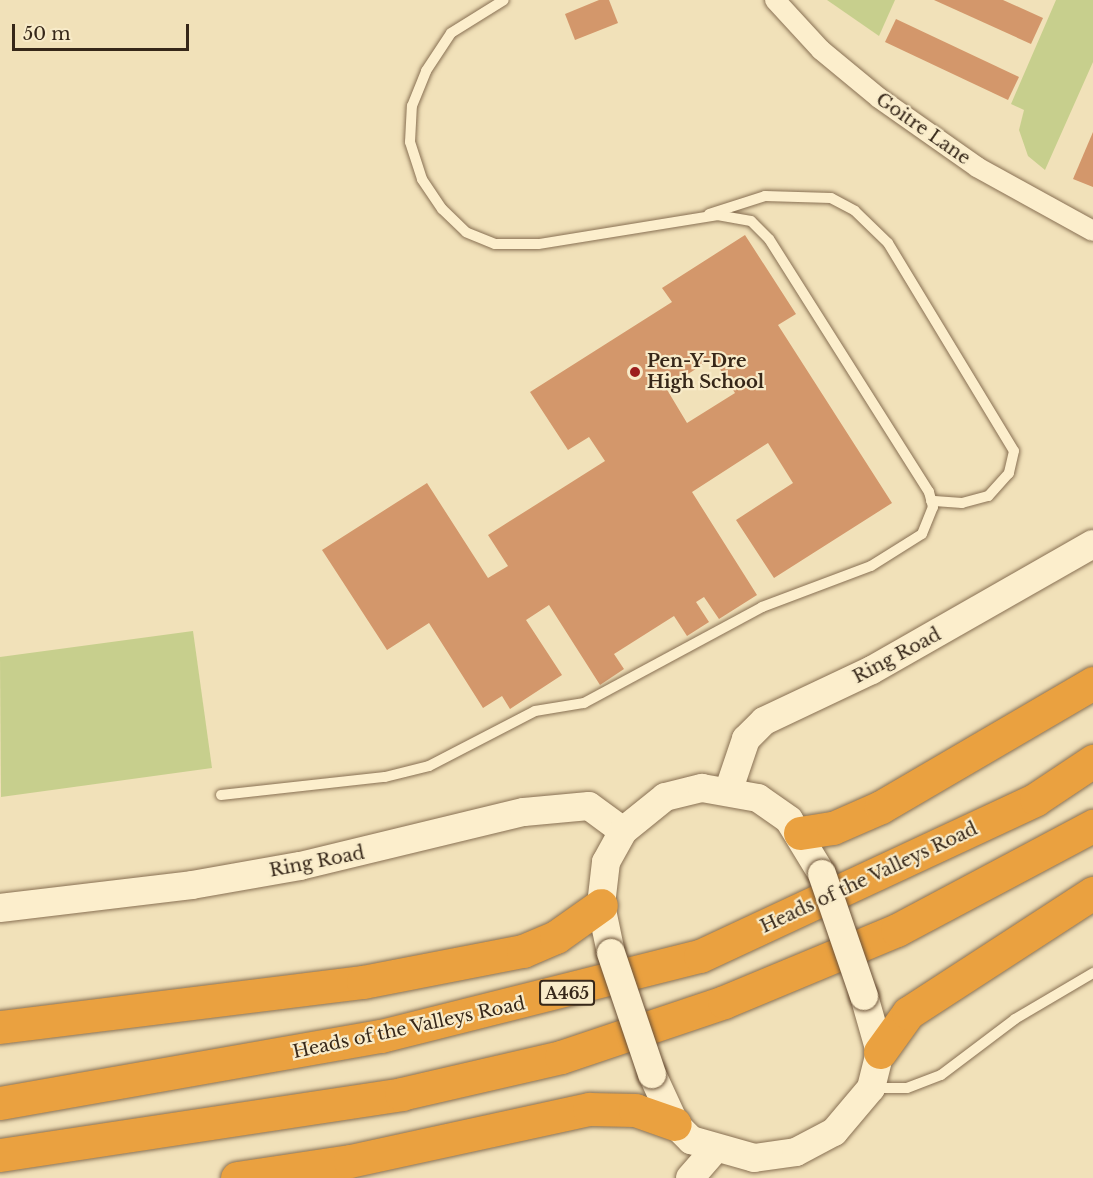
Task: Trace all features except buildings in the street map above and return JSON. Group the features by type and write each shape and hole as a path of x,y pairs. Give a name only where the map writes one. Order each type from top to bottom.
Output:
{"highway":[{"path":"800,833 833,828 881,807 1093,683"},
{"name":"Heads of the Valleys Road","path":"0,1103 381,1036 700,956 1025,805 1093,761"},
{"path":"0,1155 401,1094 561,1058 724,1002 897,930 1093,826"},
{"path":"880,1052 908,1013 1093,893"},
{"path":"0,1027 363,982 523,951 556,937 601,904"},
{"path":"237,1178 350,1161 590,1109 635,1110 675,1124"}],"street":[{"name":"Goitre Lane","path":"774,0 821,50 879,98 977,167 1093,231"},
{"name":"Ring Road","path":"729,789 746,739 764,721 970,617 1093,544"},
{"path":"702,788 729,789 758,798 800,833 822,874 864,996 880,1052 870,1088 834,1132 796,1152 754,1158 714,1150 691,1140 675,1124 652,1074 612,953 601,904 606,862 623,831 665,797 702,788"},
{"name":"Ring Road","path":"0,908 192,885 300,866 524,812 589,806 623,831"},
{"path":"690,1178 714,1150"}],"lane":[{"path":"221,795 407,772 461,751 535,711 584,703 762,607 871,566 922,534 931,501 769,239 751,220 718,215 538,244 495,244 466,232 442,209 422,179 410,142 412,106 426,71 451,33 504,0"},
{"path":"698,219 733,204 799,193 831,198 855,211 888,243 1014,451 1009,473 988,496 962,503 931,501"},
{"path":"870,1088 907,1088 941,1074 1015,1020 1093,973"}],"green space":[{"path":"827,0 895,0 879,36"},
{"path":"1056,0 1093,0 1093,62 1045,170 1028,156 1019,130 1024,110 1011,104"},
{"path":"193,631 212,768 1,797 0,657"}],"place":[{"name":"Pen-Y-Dre High School","path":"635,372"}]}
